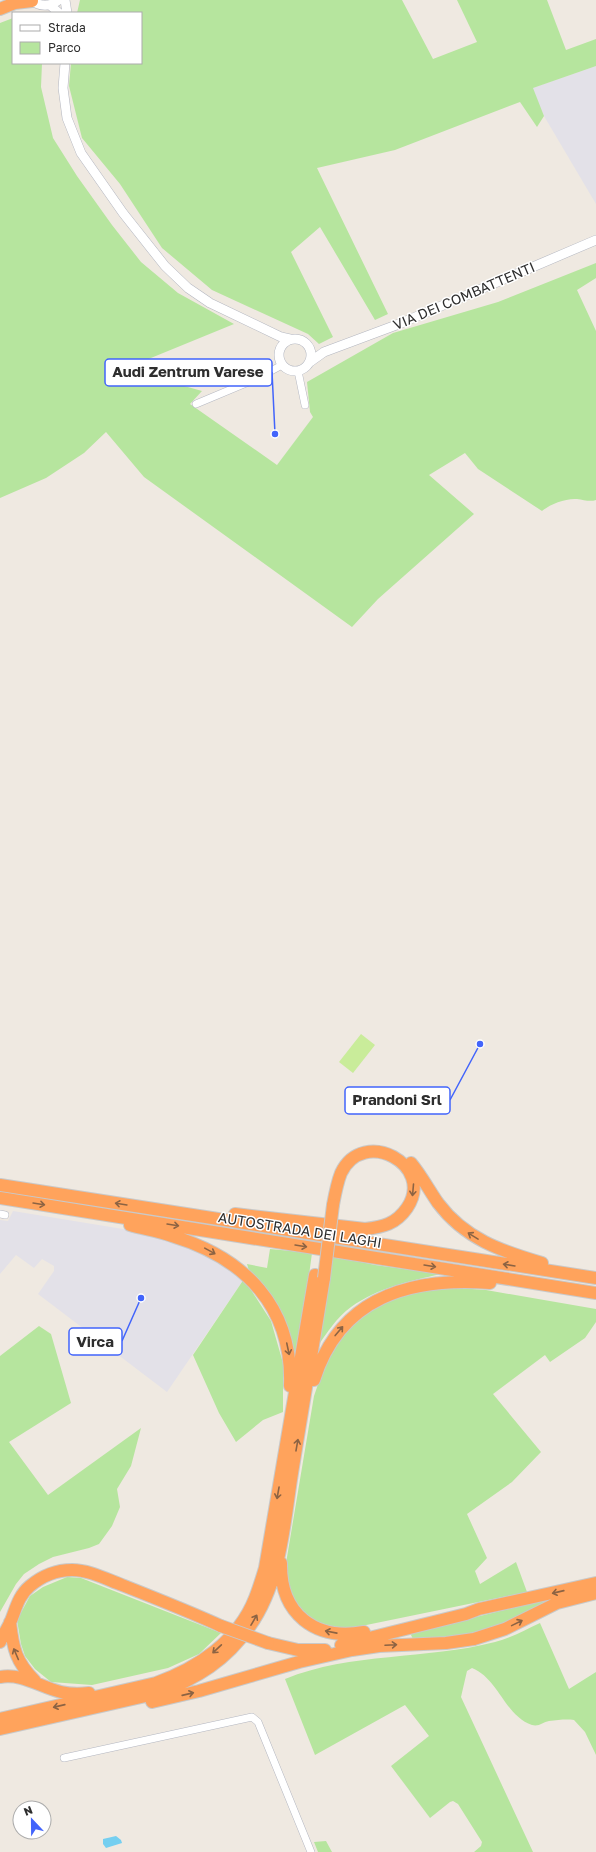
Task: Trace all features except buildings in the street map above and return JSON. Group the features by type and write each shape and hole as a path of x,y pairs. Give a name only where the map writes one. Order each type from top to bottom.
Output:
{"highway":[{"path":"0,9 15,3 32,1"},
{"path":"0,1729 159,1693 199,1676 235,1646 251,1626 264,1602 275,1572 281,1539 302,1418 319,1277 330,1205 330,1182 336,1167 343,1156 352,1149 363,1145 374,1144 386,1146 398,1151 408,1159 439,1204 455,1222 470,1235 498,1250 592,1277"},
{"path":"187,1214 222,1213 365,1229 380,1228 393,1223 402,1215 414,1194 414,1183 404,1164 395,1157 374,1151 365,1152 349,1161 342,1172 330,1205"},
{"name":"AUTOSTRADA DEI LAGHI","path":"0,1185 592,1277"},
{"name":"AUTOSTRADA DEI LAGHI","path":"0,1198 592,1292"},
{"path":"79,1210 172,1236 206,1249 236,1267 266,1296 274,1309 289,1351 291,1372 285,1455"},
{"path":"0,1719 124,1691 176,1676 194,1667 214,1653 228,1639 243,1620 255,1598 265,1568 319,1277"},
{"path":"302,1418 318,1367 328,1344 344,1325 360,1311 388,1295 402,1290 428,1285 458,1282 492,1283 520,1288 592,1292"},
{"path":"281,1539 281,1577 285,1596 296,1613 304,1620 319,1629 335,1633 351,1634 466,1610 479,1609 596,1583"},
{"path":"0,1642 10,1622 14,1607 22,1594 30,1586 45,1576 58,1571 72,1570 87,1572 167,1602 221,1626 268,1643 298,1650 352,1650"},
{"path":"0,1737 199,1691 299,1662 352,1650 379,1646 446,1643 474,1639 505,1629 557,1602 596,1594"},
{"path":"318,1650 466,1614 479,1609"},
{"path":"10,1622 12,1645 16,1656 22,1666 36,1681"},
{"path":"0,1677 14,1677 36,1681 61,1692 78,1694 124,1691"}],"street":[{"path":"32,1 39,5 50,5 59,0"},
{"path":"65,0 67,12"},
{"path":"50,5 58,12"},
{"name":"VIA DEI COMBATTENTI","path":"65,64 64,102 71,130 81,152 123,213 165,266 188,288 210,303 268,331 290,339 301,340 309,346 323,350 331,349"},
{"name":"VIA DEI COMBATTENTI","path":"298,371 331,349 399,324 596,240"},
{"path":"268,331 274,337 279,351"},
{"path":"290,339 284,342 279,351 278,357 282,365 288,370 298,371 305,405"},
{"path":"309,346 311,354 310,362"},
{"path":"196,404 258,378 282,365"},
{"path":"64,1758 252,1717 258,1722 311,1852"}],"shaded area":[{"path":"596,66 596,204 544,116 532,88"},
{"path":"13,1211 129,1230 165,1238 199,1250 244,1279 167,1392 38,1294 54,1271 54,1266 42,1259 34,1268 16,1255 0,1274 0,1220 8,1221"}],"green space":[{"path":"80,0 402,0 433,59 477,42 457,0 547,0 566,50 596,39 596,66 533,88 544,116 537,127 520,102 395,150 317,168 388,314 375,320 320,227 291,252 333,337 319,344 308,334 212,290 162,248 120,184 82,138 69,86 71,64 142,64 142,12 77,12"},
{"path":"12,18 12,64 42,64 41,87 53,138 77,176 112,225 141,262 178,293 234,324 124,369 202,391 190,404 277,465 313,417 310,412 307,382 393,333 498,302 596,263 596,278 577,290 596,331 596,500 589,501 568,499 545,508 542,511 478,469 465,453 429,475 474,514 378,599 352,627 144,477 106,432 84,453 46,478 0,498 0,23"},
{"path":"361,1034 375,1045 353,1073 339,1062"},
{"path":"270,1249 312,1253 296,1371 292,1340 276,1308 250,1274 247,1264 267,1268"},
{"path":"333,1256 375,1265 441,1274 394,1286 361,1300 341,1316 317,1347"},
{"path":"244,1279 271,1321 283,1363 283,1412 263,1420 236,1442 219,1413 193,1355"},
{"path":"457,1288 486,1290 596,1309 596,1322 585,1338 550,1362 545,1355 493,1394 541,1452 512,1482 467,1514 487,1558 475,1571 480,1584 516,1562 527,1592 342,1630 322,1627 301,1614 283,1581 314,1396 325,1364 341,1336 357,1318 393,1298 425,1290"},
{"path":"39,1326 51,1334 71,1403 9,1442 48,1495 141,1428 131,1466 117,1489 120,1507 112,1526 99,1544 53,1557 24,1574 16,1584 0,1612 0,1356"},
{"path":"67,1577 81,1578 221,1633 199,1654 168,1668 92,1685 51,1682 35,1669 25,1656 21,1644 17,1620 30,1596 43,1587"},
{"path":"568,1594 506,1624 461,1637 413,1639 411,1635 412,1633"},
{"path":"540,1623 569,1689 596,1672 596,1755 585,1732 574,1720 549,1721 539,1725 532,1725 522,1720 508,1705 489,1680 472,1668 467,1671 461,1697 533,1852 474,1852 481,1846 482,1842 458,1804 453,1801 430,1818 391,1766 429,1736 405,1705 315,1755 285,1679 310,1670 336,1664 469,1648 501,1640"},
{"path":"326,1841 332,1852 318,1852 314,1842"}],"water":[{"path":"116,1836 122,1843 106,1848 103,1844 103,1839"}],"place":[{"name":"Audi Zentrum Varese","path":"275,434"},
{"name":"Prandoni Srl","path":"480,1044"},
{"name":"Virca","path":"141,1298"}]}
